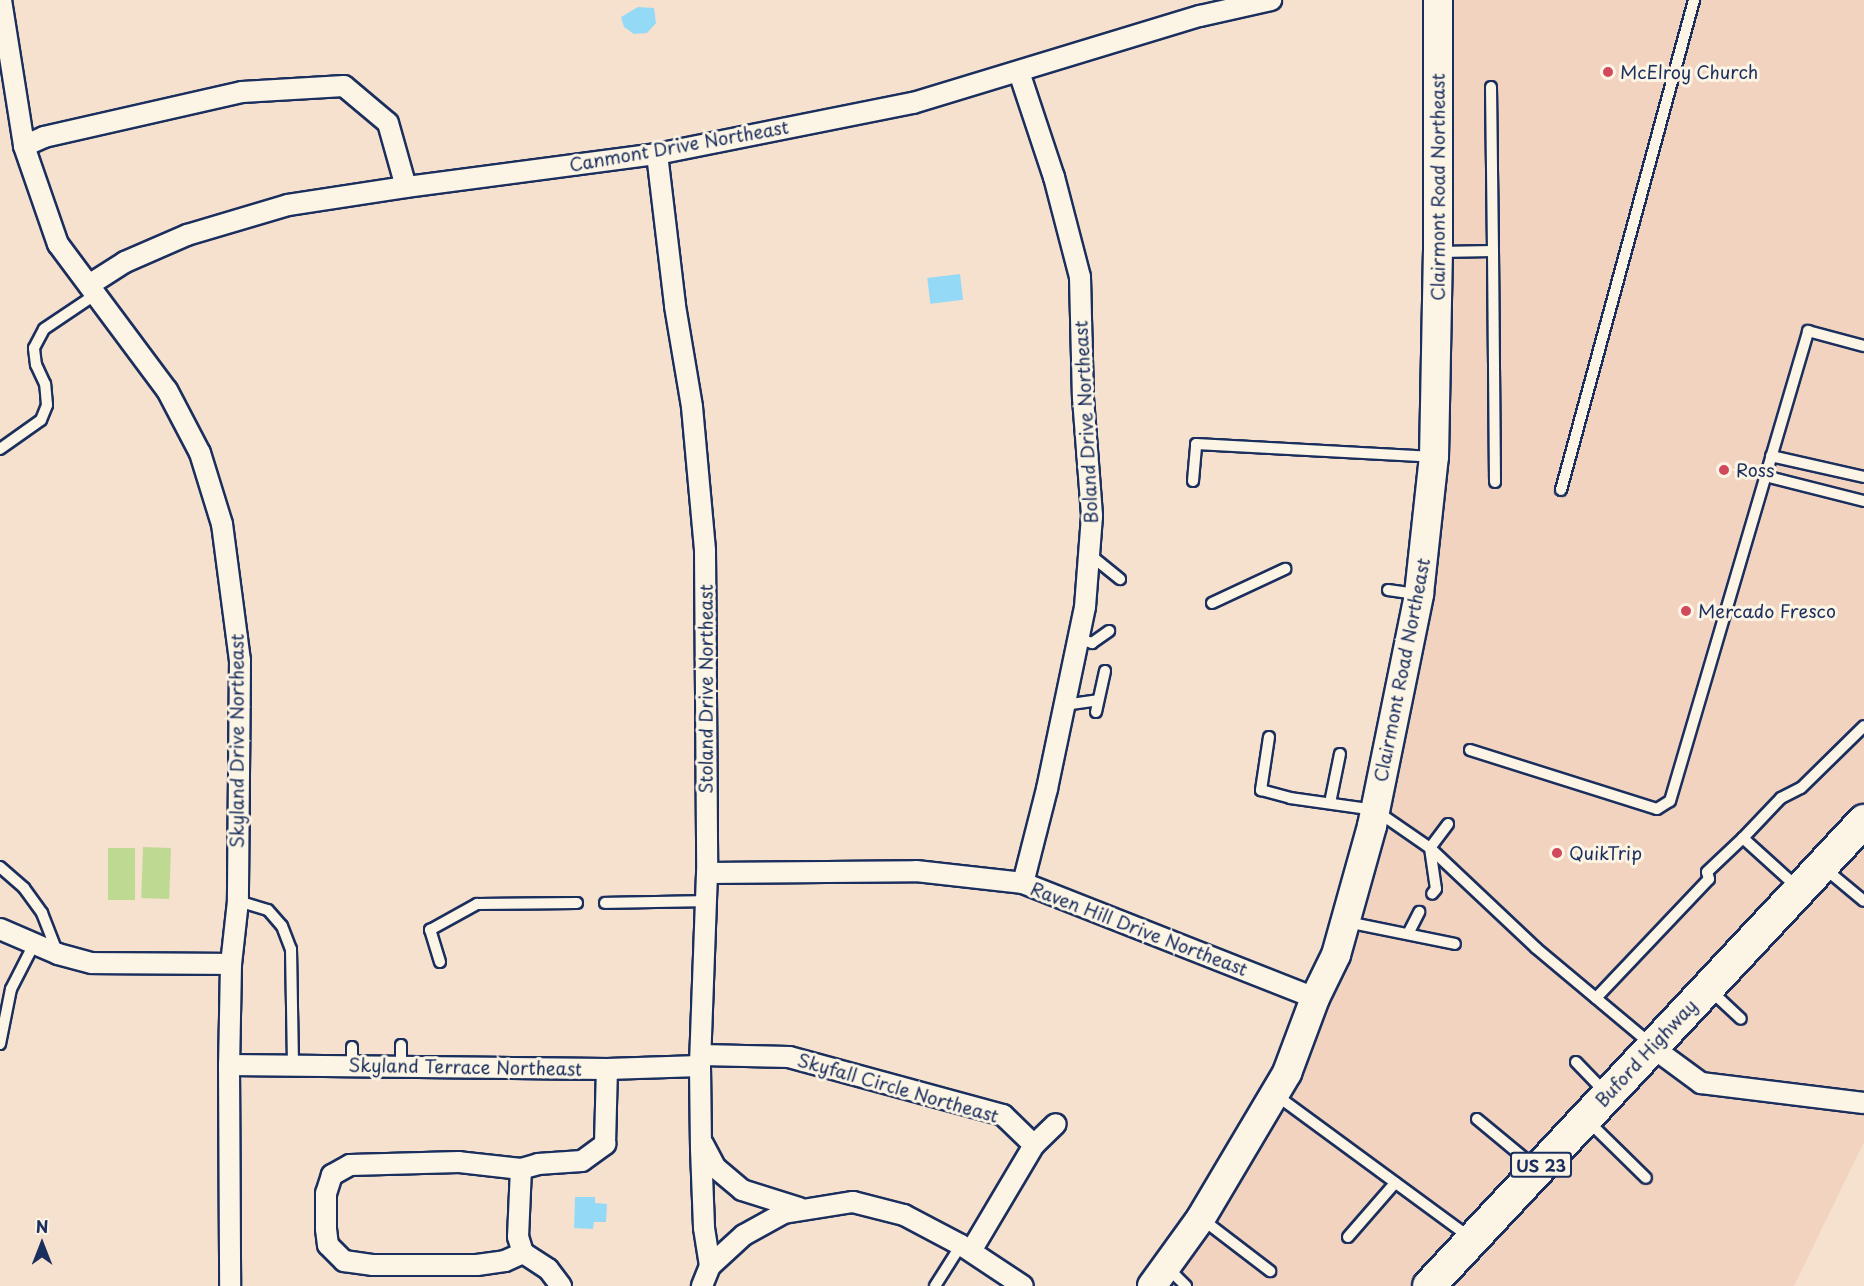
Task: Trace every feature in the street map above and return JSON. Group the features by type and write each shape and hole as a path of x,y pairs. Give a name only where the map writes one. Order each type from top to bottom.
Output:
{"main road":[{"name":"Clairmont Road Northeast","path":"1168,1280 1287,1073 1316,998 1336,955 1375,810 1419,594 1434,457 1438,252 1438,0"},
{"name":"Buford Highway","path":"1429,1286 1864,821"}],"street":[{"name":"Skyland Drive Northeast","path":"1,0 24,146 58,244 167,390 200,453 222,524 240,660 238,901 231,964 229,1065 230,1286"},
{"name":"Canmont Drive Northeast","path":"93,290 125,262 187,235 288,205 657,154 913,103 1200,16 1271,0"},
{"name":"Boland Drive Northeast","path":"1019,72 1054,177 1080,277 1083,398 1092,516 1085,606 1023,883"},
{"path":"24,146 44,137 242,92 344,86 388,123 406,187"},
{"name":"Stoland Drive Northeast","path":"657,154 675,306 692,407 705,551 707,873 701,1139 704,1228 710,1266"},
{"name":"Raven Hill Drive Northeast","path":"707,873 916,871 1023,883 1316,998"},
{"path":"0,930 58,954 92,963 231,964"},
{"path":"1653,1046 1701,1083 1864,1103"},
{"name":"Skyland Terrace Northeast","path":"229,1065 293,1066 352,1057 401,1066 607,1069 701,1061"},
{"name":"Skyfall Circle Northeast","path":"701,1061 789,1057 1003,1115 1034,1145"},
{"path":"523,1253 505,1261 477,1264 372,1264 344,1261 328,1245 326,1193 332,1175 350,1165 459,1162 521,1169 538,1164 582,1161 605,1144 607,1069"},
{"path":"966,1248 1034,1145 1056,1124"},
{"path":"701,1139 716,1168 742,1190 801,1209"},
{"path":"521,1169 518,1237 523,1253 548,1269 561,1286"},
{"path":"702,1286 710,1266 744,1235 784,1213 853,1202 904,1215 966,1248 1023,1286"}],"lane":[{"path":"1561,490 1694,0"},
{"path":"1491,87 1495,482"},
{"path":"1438,252 1493,251"},
{"path":"0,450 40,420 47,405 45,384 36,365 34,348 44,329 93,290"},
{"path":"1470,750 1657,809 1670,801 1808,331 1864,346"},
{"path":"1193,482 1196,444 1434,457"},
{"path":"1771,456 1864,477"},
{"path":"1765,476 1864,501"},
{"path":"1089,554 1120,579"},
{"path":"1212,603 1286,569"},
{"path":"1388,590 1419,594"},
{"path":"1078,638 1092,643 1109,631"},
{"path":"1096,712 1106,671"},
{"path":"1064,705 1098,700"},
{"path":"1596,998 1709,879 1707,872 1781,798 1801,788 1864,726"},
{"path":"1269,737 1261,790 1290,798 1375,810 1430,848 1536,948 1653,1046"},
{"path":"1330,803 1340,754"},
{"path":"1432,894 1436,889 1430,848 1448,824"},
{"path":"1743,838 1800,890"},
{"path":"1822,866 1864,901"},
{"path":"0,867 24,888 42,913 58,954"},
{"path":"238,901 268,910 282,926 291,949 293,1066"},
{"path":"605,903 706,901"},
{"path":"440,962 430,930 477,904 577,903"},
{"path":"1408,934 1419,912"},
{"path":"1346,922 1455,945"},
{"path":"0,1044 11,989 34,944"},
{"path":"1708,987 1740,1018"},
{"path":"400,1045 401,1066"},
{"path":"1576,1062 1608,1095"},
{"path":"1275,1095 1474,1240"},
{"path":"1585,1118 1646,1178"},
{"path":"1477,1119 1538,1169"},
{"path":"1348,1237 1395,1183"},
{"path":"1202,1218 1270,1271"},
{"path":"935,1286 966,1248"}],"shaded area":[{"path":"1432,0 1864,0 1864,1142 1794,1286 1146,1286 1312,1010 1365,825 1440,424"}],"green space":[{"path":"143,847 171,848 169,899 141,898"},
{"path":"108,848 135,848 135,900 108,900"}],"water":[{"path":"638,7 654,8 656,23 647,33 634,34 624,27 621,17"},
{"path":"960,274 963,300 930,304 927,278"},
{"path":"575,1197 595,1197 595,1203 607,1204 606,1222 594,1222 593,1229 574,1228"}],"place":[{"name":"McElroy Church","path":"1608,72"},
{"name":"Ross","path":"1724,470"},
{"name":"Mercado Fresco","path":"1686,611"},
{"name":"QuikTrip","path":"1557,853"}]}
